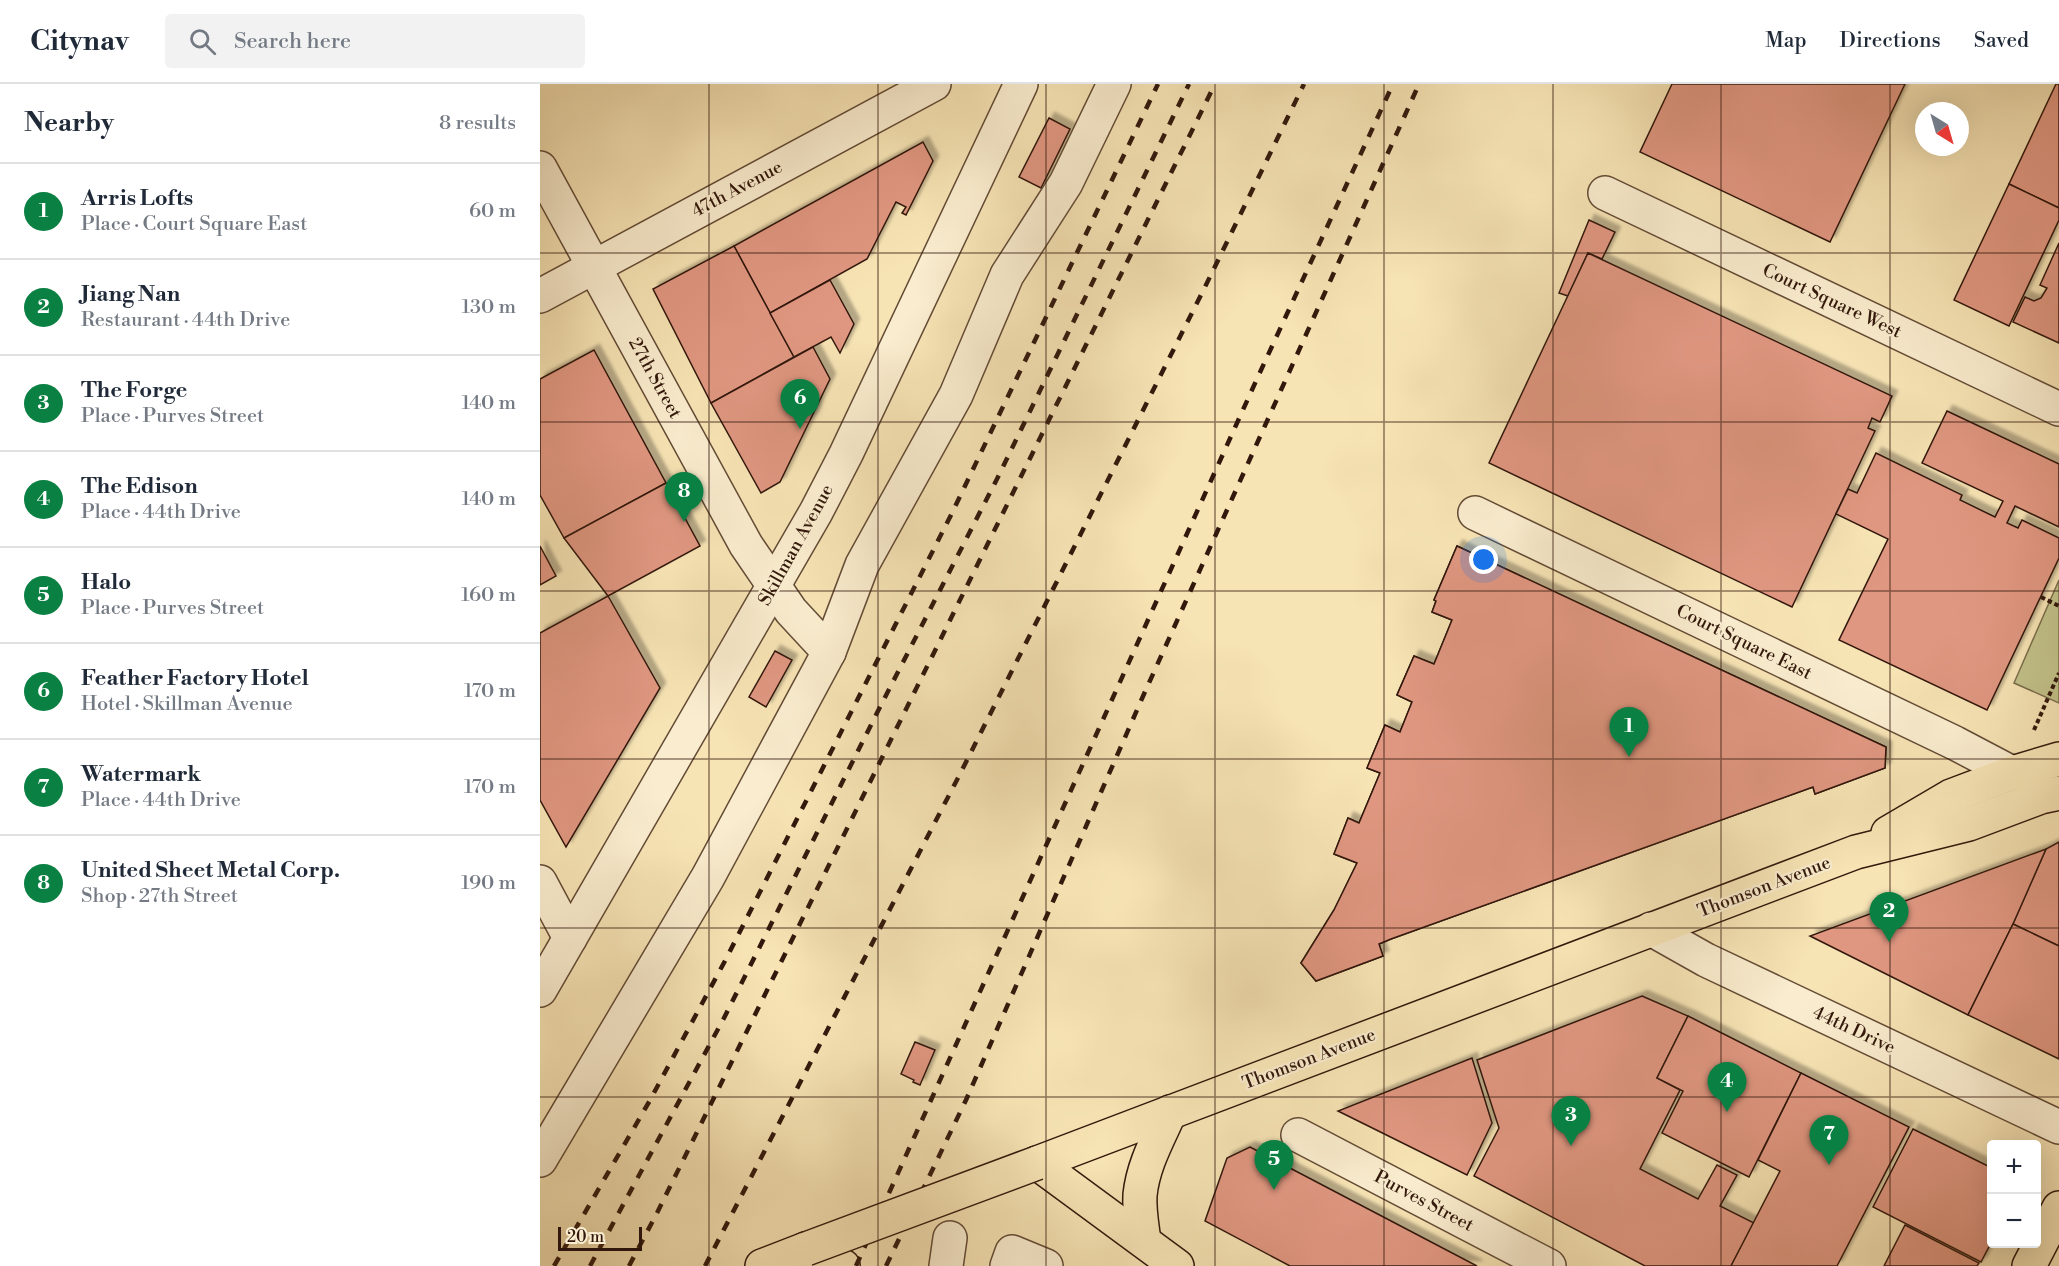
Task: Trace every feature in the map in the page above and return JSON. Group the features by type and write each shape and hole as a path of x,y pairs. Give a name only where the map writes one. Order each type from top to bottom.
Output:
{"main road":[{"name":"Thomson Avenue","path":"1856,852 1951,796 2012,773 2059,759"},
{"name":"Thomson Avenue","path":"762,1266 1856,852 1969,824 2041,797 2059,793"},
{"path":"1144,1241 1140,1211 1142,1179 1170,1112"},
{"path":"1037,1163 1177,1266"},
{"path":"2029,1266 2059,1208"},
{"path":"806,1250 843,1266"}],"street":[{"name":"47th Avenue","path":"540,296 934,84"},
{"name":"Skillman Avenue","path":"540,990 832,483 1021,84"},
{"path":"540,1160 708,877 829,652 862,565 956,395 1007,275 1066,183 1114,84"},
{"name":"27th Street","path":"540,168 746,545 791,611 829,652"},
{"name":"Court Square West","path":"1605,193 2059,409"},
{"name":"Court Square East","path":"1474,513 1955,743 2012,773"},
{"path":"540,882 570,938"},
{"name":"44th Drive","path":"1651,929 1717,965 2059,1127"},
{"name":"Purves Street","path":"1298,1135 1549,1266"},
{"path":"1007,1266 1012,1252 1046,1266"}],"path":[{"path":"2041,597 2059,606"},
{"path":"2034,730 2059,673"}],"green space":[{"path":"2059,580 2059,703 2014,683"}],"building":[{"path":"1672,84 1905,84 1830,242 1640,152"},
{"path":"2056,84 2059,84 2059,208 2009,184"},
{"path":"1049,118 1070,129 1041,188 1019,177"},
{"path":"923,142 933,161 906,215 902,213 906,207 896,202 867,259 770,313 734,246"},
{"path":"2009,184 2059,208 2059,220 2009,326 1954,300"},
{"path":"1589,220 1615,232 1602,259 1588,253 1568,296 1559,293"},
{"path":"2059,243 2059,343 2013,322 2025,297 2034,301 2041,298 2047,288 2040,285"},
{"path":"734,246 794,357 711,403 653,289"},
{"path":"1588,253 1892,396 1880,422 1872,418 1868,428 1875,431 1792,607 1489,463"},
{"path":"830,280 854,324 840,353 831,337 794,357 770,313"},
{"path":"813,347 830,379 780,482 761,493 711,403"},
{"path":"594,350 666,483 564,538 540,495 540,379"},
{"path":"1947,411 2059,464 2059,527 2015,506 2007,523 2018,528 2022,520 2059,538 2059,558 1987,710 1839,640 1888,539 1836,514 1848,489 1857,493 1876,453 1962,495 1960,500 1995,517 2003,501 1922,463"},
{"path":"666,483 700,546 608,596 564,538"},
{"path":"540,546 556,576 540,585"},
{"path":"1457,546 1886,747 1885,768 1815,794 1813,787 1391,939 1379,944 1383,956 1316,981 1301,963 1334,910 1357,863 1334,854 1348,818 1359,823 1380,773 1367,768 1385,725 1400,732 1412,702 1397,695 1414,656 1434,664 1452,620 1432,612 1436,601 1434,600","holes":["1518,674 1613,724 1613,759 1494,802 1467,777"]},
{"path":"1457,546 1886,747 1885,768 1815,794 1813,787 1391,939 1379,944 1383,956 1316,981 1301,963 1334,910 1357,863 1334,854 1348,818 1359,823 1380,773 1367,768 1385,725 1400,732 1412,702 1397,695 1414,656 1434,664 1452,620 1432,612 1436,601 1434,600"},
{"path":"608,596 660,688 566,847 540,800 540,633"},
{"path":"775,651 792,660 766,707 749,697"},
{"path":"2059,842 2059,946 2013,924 2046,849"},
{"path":"2046,849 2013,924 1968,1015 1810,936"},
{"path":"2013,924 2059,946 2059,1059 1968,1015"},
{"path":"1642,996 1688,1016 1657,1078 1680,1090 1640,1169 1698,1199 1717,1165 1737,1175 1720,1206 1754,1223 1731,1266 1645,1266 1474,1176 1499,1128 1477,1060"},
{"path":"1688,1016 1801,1073 1749,1177 1662,1133 1683,1091 1657,1078"},
{"path":"915,1042 935,1050 920,1085 901,1074"},
{"path":"1472,1058 1492,1123 1467,1175 1338,1111"},
{"path":"1801,1073 1909,1127 1837,1266 1731,1266 1780,1171 1758,1160"},
{"path":"1913,1129 1987,1166 1988,1248 1981,1262 1873,1207"},
{"path":"1250,1147 1477,1266 1290,1266 1205,1221 1227,1158"},
{"path":"1905,1225 1979,1263 1977,1266 1884,1266"}],"railway":[{"path":"554,1266 649,1102 726,959 951,515 1158,84"},
{"path":"590,1266 724,1018 998,477 1189,84"},
{"path":"629,1266 1215,84"},
{"path":"705,1266 960,774 1204,289 1304,84"},
{"path":"856,1266 1256,381 1393,84"},
{"path":"886,1266 966,1100 1144,694 1419,84"}],"place":[{"name":"Feather Factory Hotel","path":"800,429"},
{"name":"United Sheet Metal Corp.","path":"684,522"},
{"name":"Arris Lofts","path":"1629,757"},
{"name":"Jiang Nan","path":"1889,942"},
{"name":"The Edison","path":"1727,1112"},
{"name":"The Forge","path":"1571,1146"},
{"name":"Watermark","path":"1829,1165"},
{"name":"Halo","path":"1274,1190"}]}
